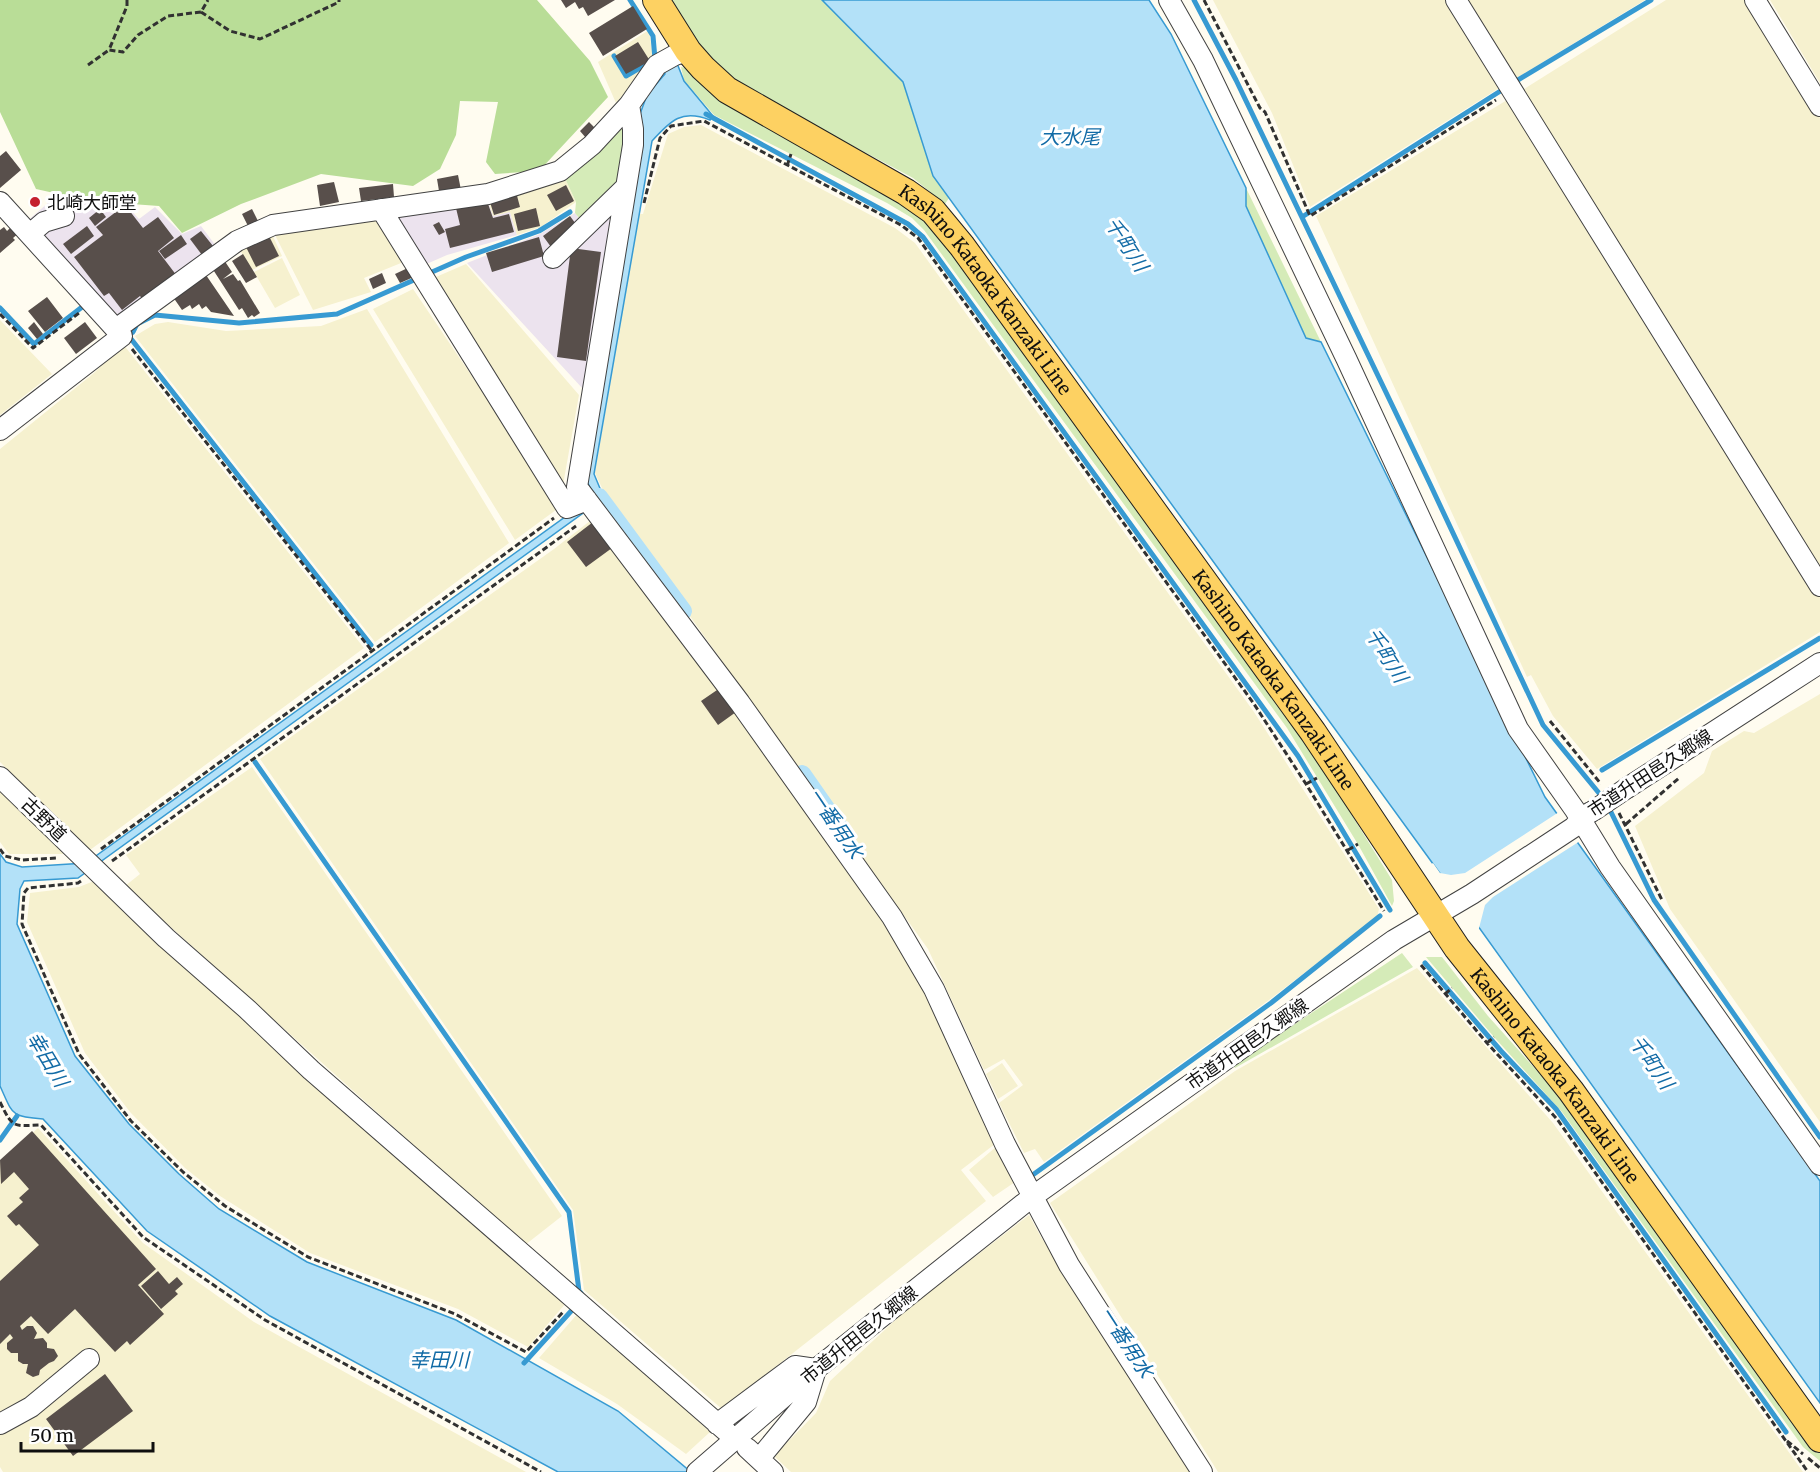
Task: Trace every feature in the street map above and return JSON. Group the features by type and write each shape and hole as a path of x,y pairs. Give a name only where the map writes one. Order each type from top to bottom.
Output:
{"main road":[{"name":"Kashino Kataoka Kanzaki Line","path":"656,0 681,53 703,68 734,95 906,192 933,212 969,256 1444,910 1457,948 1570,1091 1820,1439"}],"street":[{"path":"1169,0 1203,60 1341,347 1518,729 1583,819 1610,867 1820,1165"},
{"path":"1456,0 1820,586"},
{"path":"1755,0 1820,106"},
{"path":"0,430 119,332 237,241 273,225 488,194 560,171 592,145 629,105 657,65 681,53"},
{"path":"629,105 633,145 577,487 741,703 892,917 934,989 1005,1144 1068,1265 1202,1472"},
{"path":"553,258 626,187"},
{"path":"0,202 119,332"},
{"path":"381,209 573,516 589,504"},
{"path":"30,234 44,222 64,216"},
{"name":"市道升田邑久郷線","path":"700,1469 816,1369 1032,1197 1394,940 1444,910 1820,663"},
{"name":"古野道","path":"0,777 166,938 247,1009 311,1070 722,1427 795,1366 816,1369"},
{"path":"0,1424 31,1407 89,1359"},
{"path":"760,1460 806,1402 816,1369"}],"path":[{"path":"88,65 109,50 127,6 127,0"},
{"path":"201,12 208,0"},
{"path":"109,50 123,52 138,35 168,16 201,12 230,31 260,39 339,0"},
{"path":"1204,0 1260,108 1265,112 1308,213 1510,87"},
{"path":"644,205 660,138 671,126 704,121 901,225 918,238 1255,703 1349,849 1384,911"},
{"path":"651,148 657,149"},
{"path":"787,164 791,155"},
{"path":"937,262 943,259"},
{"path":"0,314 33,348 92,303"},
{"path":"119,332 372,651"},
{"path":"573,516 372,651 89,863 78,883 28,888 24,893 22,924 79,1054 131,1121 183,1172 225,1206 308,1257 455,1314 526,1352 575,1300"},
{"path":"0,849 5,856 22,860 89,863 573,516"},
{"path":"1308,783 1316,778"},
{"path":"1349,849 1357,844"},
{"path":"1421,965 1449,991 1488,1042 1558,1118 1808,1472"},
{"path":"1488,1042 1493,1037"},
{"path":"0,1102 9,1121 17,1126 41,1125 143,1237 265,1320 541,1472"}],"shaded area":[{"path":"1213,0 1452,0 1504,85 1310,207 1272,113"},
{"path":"1466,0 1645,0 1515,79"},
{"path":"1666,0 1748,0 1820,118 1820,573 1521,91"},
{"path":"1770,0 1820,0 1820,83"},
{"path":"649,30 653,58 616,103 598,62"},
{"path":"1512,97 1820,596 1820,632 1597,769 1553,716 1531,675 1527,677 1316,216"},
{"path":"701,125 895,228 915,243 1254,712 1379,909 1377,917 1269,1000 1044,1162 1035,1149 1024,1153 999,1103 1023,1085 1004,1059 984,1070 928,949 609,503 595,473 639,214 643,214 668,134 684,127"},
{"path":"563,174 576,202 541,227 517,235 510,212 493,216 487,198"},
{"path":"622,186 583,389 467,263 540,234 575,213 583,223"},
{"path":"56,196 124,203 139,219 155,207 182,234 201,226 216,246 121,318 26,222"},
{"path":"487,198 510,212 517,235 447,255 422,266 390,213"},
{"path":"380,218 406,261 364,278 371,292 313,310 275,235 278,231"},
{"path":"271,232 282,256 252,270 238,247"},
{"path":"282,258 300,295 275,308 254,272"},
{"path":"466,264 579,395 563,485 429,280"},
{"path":"413,289 560,507 515,540 373,309"},
{"path":"367,309 509,543 375,642 135,336 155,324 168,322 226,331 321,326"},
{"path":"0,320 52,374 0,415"},
{"path":"123,344 364,648 90,850 0,762 0,449 94,373"},
{"path":"595,517 887,923 927,992 995,1144 961,1170 986,1201 722,1409 584,1290 573,1210 260,759 554,549"},
{"path":"1820,694 1820,1122 1670,909 1635,826 1704,773 1712,751 1744,731 1754,733"},
{"path":"252,767 562,1216 525,1245 125,886 140,874 126,855"},
{"path":"0,787 71,854 9,854 0,842"},
{"path":"94,881 566,1303 528,1347 458,1309 310,1253 220,1196 185,1168 130,1112 85,1053 27,922 30,893 79,887"},
{"path":"1417,968 1553,1123 1803,1472 1218,1472 1050,1203 1235,1071"},
{"path":"1002,1063 1018,1086 998,1099 986,1074"},
{"path":"38,1128 143,1243 254,1322 526,1472 3,1472 0,1467 0,1162"},
{"path":"997,1146 1015,1182 993,1197 969,1170"},
{"path":"1029,1215 1192,1472 791,1472 774,1456 816,1413 830,1381 905,1311"},
{"path":"579,1312 710,1432 686,1454 617,1404 539,1358"}],"green space":[{"path":"0,0 537,0 590,61 608,97 539,171 495,174 486,162 498,102 460,101 456,135 440,169 413,186 321,174 241,204 182,233 159,206 90,201 36,189 0,112"},
{"path":"665,0 822,0 903,82 933,176 949,198 945,204 913,178 752,92 726,74 691,42"},
{"path":"681,67 690,69 926,217 1294,722 1392,880 1394,901 1392,906 1359,846 1287,728 924,230 912,218 887,203 714,115 684,80"},
{"path":"621,121 629,123 622,186 584,224 575,213 576,202 563,174"},
{"path":"1246,188 1321,342 1306,339 1246,206"},
{"path":"1402,953 1413,967 1235,1068 1233,1065"},
{"path":"1426,957 1442,957 1488,1016 1546,1081 1820,1450 1820,1461 1803,1447 1562,1112"}],"water":[{"name":"大水尾","path":"822,0 1149,0 1171,34 1246,188 1246,206 1306,338 1321,342 1545,797 1820,1181 1820,1403 1460,901 933,176 903,82"},
{"name":"幸田川","path":"673,53 684,81 713,116 710,120 692,116 678,118 665,127 652,141 594,474 604,498 78,878 24,881 20,889 17,924 75,1056 129,1124 179,1174 219,1209 307,1262 456,1320 618,1411 691,1472 558,1472 270,1316 147,1231 43,1119 24,1117 14,1112 0,1086 0,854 6,862 22,867 86,863 594,496 585,477 640,114 647,95 665,74 657,59"}],"pier":[{"path":"1559,812 1580,841 1493,897 1485,905 1478,932 1430,865 1433,863 1440,873 1451,875 1465,873"}],"building":[{"path":"561,0 615,0 588,16 583,7 579,9 575,2 566,8"},
{"path":"633,6 647,29 603,56 589,33"},
{"path":"638,42 650,61 626,74 615,56"},
{"path":"589,122 596,129 586,138 580,131"},
{"path":"6,151 21,170 0,188 0,156"},
{"path":"458,175 461,190 447,193 446,190 439,191 437,179"},
{"path":"334,182 339,202 320,206 317,185"},
{"path":"393,184 394,197 361,201 359,188"},
{"path":"566,185 574,201 556,211 547,195"},
{"path":"516,192 520,207 494,215 489,199"},
{"path":"487,201 493,218 509,214 514,232 450,248 445,229 460,225 456,208"},
{"path":"125,205 143,228 158,217 174,238 158,251 177,276 144,301 140,296 122,310 109,293 104,296 74,257 103,235 96,227"},
{"path":"536,208 540,226 518,231 514,214"},
{"path":"100,209 106,217 95,226 89,218"},
{"path":"252,209 258,221 248,226 242,214"},
{"path":"570,216 578,227 551,247 543,236"},
{"path":"439,222 445,232 439,235 433,225"},
{"path":"14,224 20,232 13,238 15,240 0,253 0,230 4,227 7,231"},
{"path":"87,226 94,236 71,254 63,244"},
{"path":"201,231 213,246 202,255 190,239"},
{"path":"181,235 187,244 165,259 159,251"},
{"path":"269,236 279,256 256,267 246,247"},
{"path":"539,237 544,256 492,272 486,253"},
{"path":"571,248 601,252 586,361 557,357"},
{"path":"243,254 257,277 246,283 232,261"},
{"path":"224,260 232,272 223,279 233,274 238,281 240,280 260,313 254,317 252,315 248,318 242,308 239,310 212,268"},
{"path":"412,266 416,276 400,283 395,274"},
{"path":"382,273 386,283 373,289 369,279"},
{"path":"206,275 234,316 211,312 206,306 202,309 199,304 192,309 190,305 182,310 173,297"},
{"path":"47,297 63,318 45,332 28,311"},
{"path":"34,322 43,334 37,339 28,328"},
{"path":"85,322 97,338 76,354 64,338"},
{"path":"593,522 612,548 586,567 567,542"},
{"path":"720,688 736,712 718,725 701,701"},
{"path":"32,1131 156,1269 138,1285 164,1314 130,1345 127,1341 115,1352 75,1309 48,1334 31,1316 20,1326 22,1330 27,1326 33,1326 37,1333 34,1339 43,1338 47,1343 47,1348 54,1349 58,1356 40,1370 39,1375 33,1377 26,1373 28,1364 18,1361 18,1353 11,1353 7,1349 7,1343 13,1338 10,1334 0,1344 0,1281 39,1245 19,1224 16,1226 7,1216 23,1202 19,1198 29,1189 14,1172 1,1184 0,1160"},
{"path":"158,1271 169,1284 177,1277 183,1284 175,1291 178,1294 161,1309 141,1286"},
{"path":"105,1374 133,1411 73,1456 46,1419"}],"waterway":[{"path":"614,56 626,76 655,59 653,36 630,0"},
{"path":"1194,0 1236,80 1543,725 1603,798"},
{"path":"1302,217 1513,83 1651,0"},
{"path":"706,114 908,224 923,237 1298,756 1390,910"},
{"path":"371,645 128,335 133,332 137,324 155,315 239,323 337,314 466,257 539,231 570,212"},
{"path":"0,308 34,344 86,304"},
{"name":"一番用水","path":"599,497 683,611"},
{"path":"1602,770 1820,638"},
{"path":"255,762 569,1212 581,1293"},
{"name":"一番用水","path":"802,774 846,837"},
{"path":"1608,806 1654,900 1820,1137"},
{"path":"1034,1174 1271,1003 1380,916"},
{"path":"1425,963 1501,1051 1556,1109 1786,1432"},
{"path":"0,1140 17,1116"},
{"path":"524,1363 573,1309"}],"place":[{"name":"北崎大師堂","path":"35,202"}],"water label":[{"name":"千町川","path":"1127,244"},
{"name":"千町川","path":"1387,655"},
{"name":"千町川","path":"1652,1062"}]}
